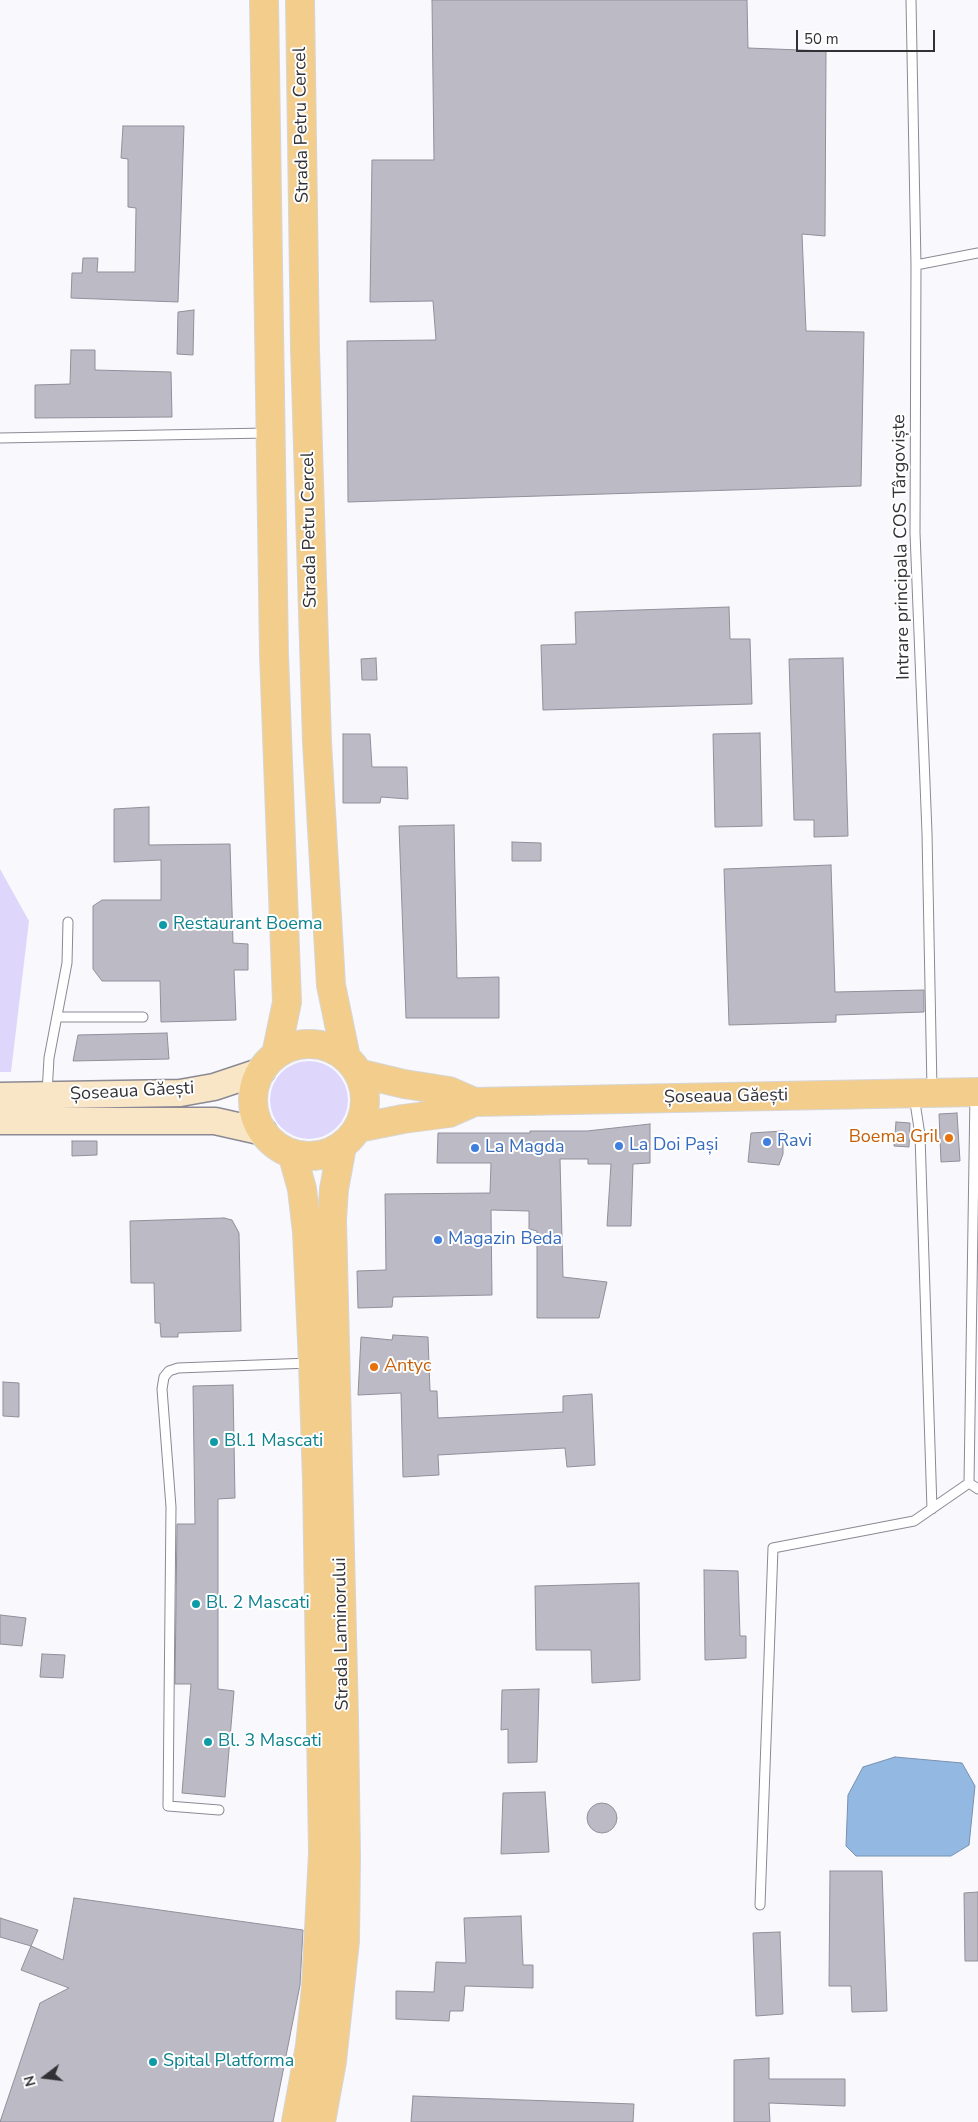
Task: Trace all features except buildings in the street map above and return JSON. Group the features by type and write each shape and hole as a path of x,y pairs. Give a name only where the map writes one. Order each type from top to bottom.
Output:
{"main road":[{"name":"Strada Petru Cercel","path":"264,0 274,655 288,1002 269,1063"},
{"name":"Strada Petru Cercel","path":"300,0 311,598 328,948 333,1001 352,1065"},
{"path":"309,1044 329,1048 352,1065 404,1084 449,1091 474,1102 449,1114 404,1118 350,1137 316,1156 292,1154 276,1145 264,1132 257,1119 253,1099 257,1080 269,1063 290,1048 309,1044"},
{"name":"Șoseaua Găești","path":"0,1096 180,1092 214,1087 269,1063"},
{"path":"350,1137 364,1114 366,1100 364,1086 352,1065"},
{"name":"Șoseaua Găești","path":"474,1102 977,1092"},
{"name":"Șoseaua Găești","path":"0,1122 207,1121 264,1132"},
{"name":"Strada Laminorului","path":"296,2122 310,2046 316,1987 323,1853 318,1491 332,1212 336,1171 350,1137"},
{"name":"Strada Laminorului","path":"292,1154 303,1197 325,1363 346,1894 340,1990 332,2061 321,2122"}],"lane":[{"name":"Intrare principala COS Târgoviște","path":"910,0 916,265 915,533 928,852 923,1093 920,1135 932,1509"},
{"path":"916,265 978,253"},
{"path":"0,438 270,433"},
{"path":"47,1096 49,1058 67,963 68,922"},
{"path":"58,1018 143,1017"},
{"path":"969,1483 977,1092"},
{"path":"219,1810 168,1806 171,1507 162,1389 164,1377 169,1371 178,1368 325,1363"},
{"path":"969,1483 978,1488"},
{"path":"760,1905 773,1548 914,1521 969,1483"}],"shaded area":[{"path":"0,869 29,921 11,1072 0,1072"},
{"path":"309,1061 324,1064 337,1072 345,1085 348,1100 345,1115 337,1128 324,1136 309,1139 294,1136 281,1128 273,1115 270,1100 273,1085 281,1072 294,1064"}],"water":[{"path":"895,1757 962,1763 975,1786 969,1845 951,1856 856,1856 846,1846 848,1795 863,1767"}],"place":[{"name":"Restaurant Boema","path":"163,925"},
{"name":"Boema Gril","path":"949,1138"},
{"name":"Ravi","path":"767,1142"},
{"name":"La Doi Pași","path":"619,1146"},
{"name":"La Magda","path":"475,1148"},
{"name":"Magazin Beda","path":"438,1240"},
{"name":"Antyc","path":"374,1367"},
{"name":"Bl.1 Mascati","path":"214,1442"},
{"name":"Bl. 2 Mascati","path":"196,1604"},
{"name":"Bl. 3 Mascati","path":"208,1742"},
{"name":"Spital Platforma","path":"153,2062"}]}
